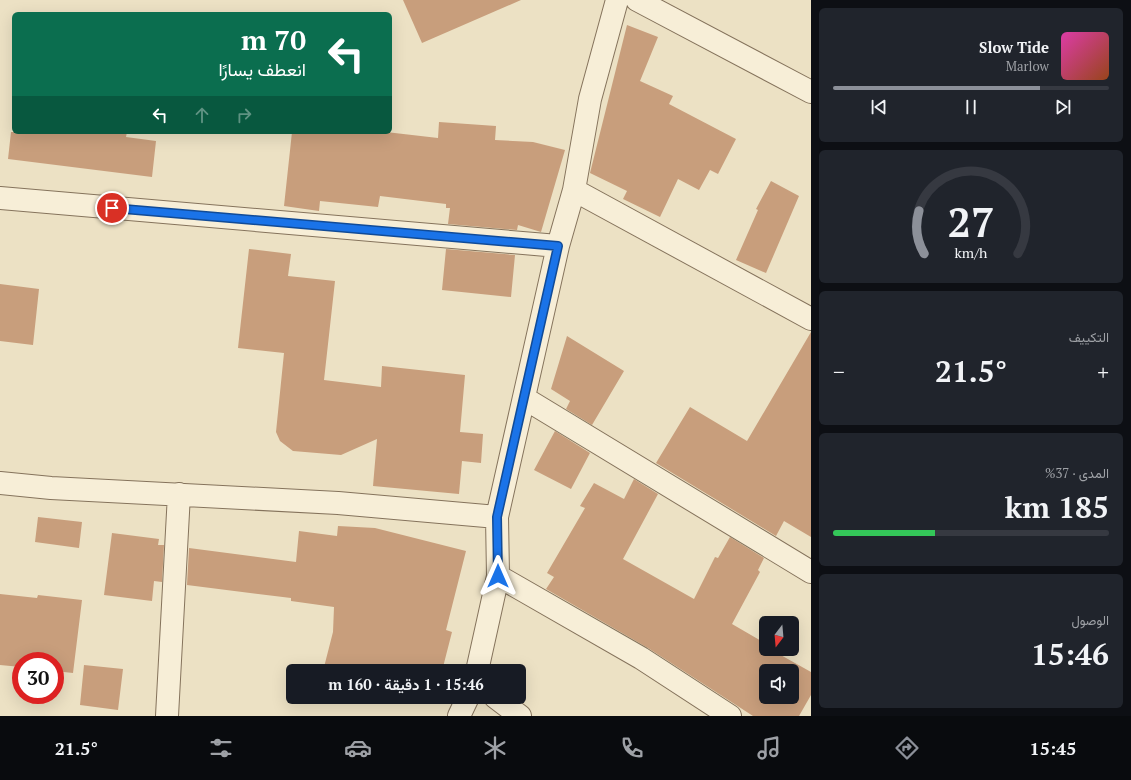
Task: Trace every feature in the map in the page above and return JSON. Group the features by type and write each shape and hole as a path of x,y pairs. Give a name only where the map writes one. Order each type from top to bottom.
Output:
{"street":[{"path":"479,664 498,576 497,517 558,246 574,190 590,99 617,0"},
{"path":"638,0 811,92"},
{"path":"574,190 811,319"},
{"path":"0,198 558,246"},
{"path":"524,398 811,572"},
{"path":"0,483 51,488 338,503 497,517"},
{"path":"167,716 179,494"},
{"path":"498,576 641,658 730,716"},
{"path":"459,716 465,704"},
{"path":"504,704 520,716"}],"building":[{"path":"403,0 521,0 422,43"},
{"path":"627,25 658,37 640,81 673,96 669,104 736,139 718,174 710,170 699,190 678,179 660,217 623,199 627,191 590,173"},
{"path":"439,122 496,126 495,140 533,142 565,150 541,232 518,225 517,230 448,224 450,208 446,208 446,204 380,196 378,207 320,201 319,211 284,206 292,134 392,134 392,133 438,138"},
{"path":"11,132 12,134 127,134 126,137 156,141 152,177 8,159"},
{"path":"771,181 799,196 766,273 736,260 758,210 756,209"},
{"path":"249,249 291,254 288,276 335,281 324,380 381,387 382,366 465,375 460,432 483,434 481,463 462,461 459,494 373,486 377,439 341,455 293,451 280,441 276,432 284,353 238,348"},
{"path":"446,249 515,255 511,297 442,290"},
{"path":"0,284 39,289 33,345 0,341"},
{"path":"811,332 811,537 784,521 776,536 656,463 690,407 747,441"},
{"path":"567,336 624,371 592,425 566,409 570,401 551,389"},
{"path":"555,431 590,453 571,489 534,470"},
{"path":"634,479 658,494 623,559 694,599 715,557 718,558 730,537 764,558 758,570 760,572 732,624 759,640 759,656 782,656 797,664 759,664 759,704 799,704 799,665 811,672 811,695 799,716 753,716 648,648 546,589 554,577 547,573 585,508 580,506 594,483 624,499"},
{"path":"38,517 82,522 79,548 35,542"},
{"path":"338,526 375,528 466,551 446,630 452,632 444,664 325,664 333,632 334,607 291,601 291,598 187,585 189,548 296,562 299,531 337,536"},
{"path":"112,533 159,539 158,545 164,545 162,582 154,581 152,601 104,595"},
{"path":"0,594 37,598 38,595 82,600 73,673 64,672 64,652 12,652 12,666 0,665"},
{"path":"84,665 123,669 118,710 80,705"}],"route":[{"path":"112,208 558,246 497,517 498,576"}]}
